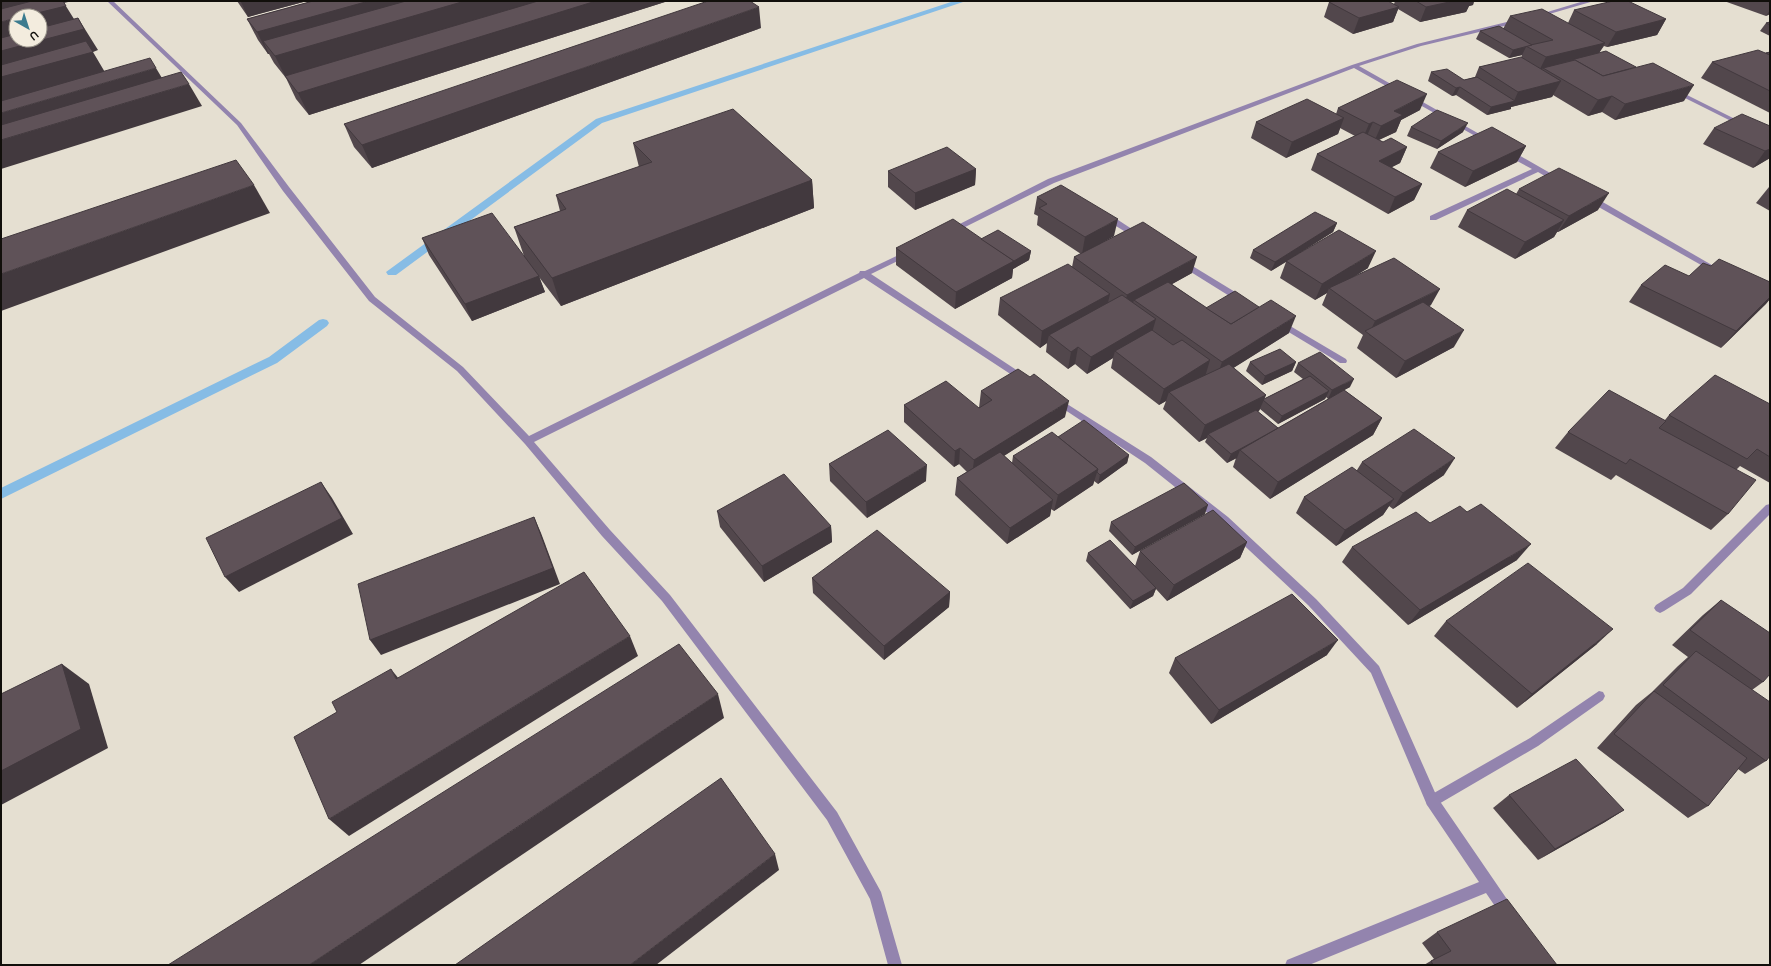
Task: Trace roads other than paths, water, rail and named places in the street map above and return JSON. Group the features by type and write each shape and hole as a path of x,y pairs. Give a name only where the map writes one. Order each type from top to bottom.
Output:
{"street":[{"path":"110,1 239,124 286,189 372,299 460,369 528,441 606,533 666,598 832,816 876,897 895,965"},
{"path":"946,234 1054,183 1354,66 1419,45 1536,19 1591,1"},
{"path":"1354,66 1566,184"},
{"path":"1665,86 1749,129"},
{"path":"1433,218 1538,169"},
{"path":"1586,196 1729,277"},
{"path":"1097,210 1149,243"},
{"path":"528,441 863,273 918,248"},
{"path":"1176,259 1249,304"},
{"path":"863,273 1035,386"},
{"path":"1269,316 1343,361"},
{"path":"1048,395 1148,460 1224,520 1312,602 1376,670 1432,801 1488,885 1517,925"},
{"path":"1660,608 1687,591 1770,508"},
{"path":"1432,801 1534,742 1599,696"},
{"path":"1292,965 1488,885"}],"waterway":[{"path":"392,272 599,121 962,1"},
{"path":"1,494 273,360 323,323"}]}
